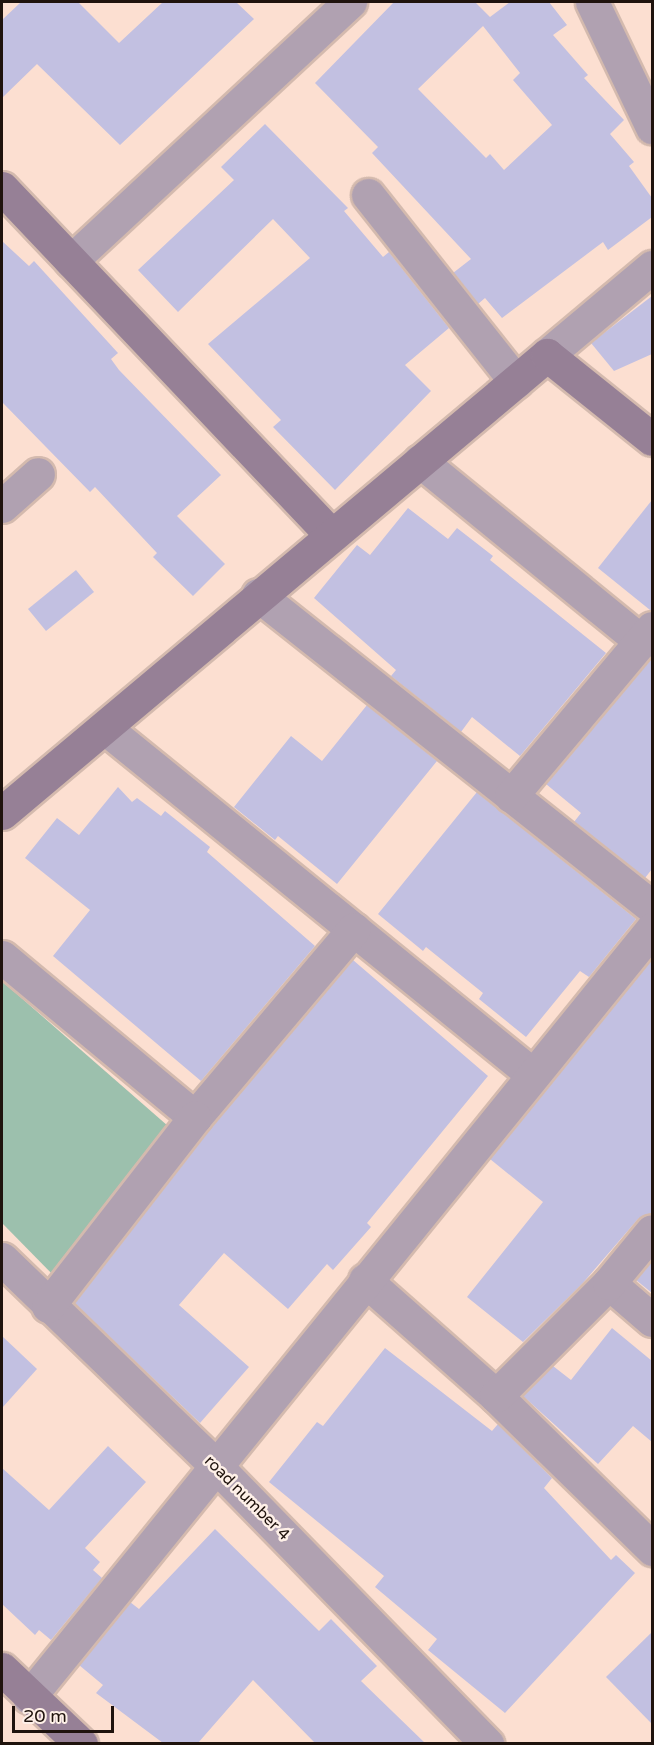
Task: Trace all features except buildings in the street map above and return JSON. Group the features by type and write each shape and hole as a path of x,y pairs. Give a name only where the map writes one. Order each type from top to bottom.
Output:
{"street":[{"path":"71,261 350,2"},
{"path":"592,2 649,108"},
{"path":"2,188 331,535"},
{"path":"368,195 516,382"},
{"path":"2,813 105,728 258,595 652,267"},
{"path":"547,355 652,439"},
{"path":"420,461 647,635 512,796"},
{"path":"2,506 38,474"},
{"path":"258,595 652,907"},
{"path":"105,728 532,1074"},
{"path":"48,1306 195,1117 354,929"},
{"path":"29,1697 532,1074 652,929"},
{"path":"2,957 195,1117"},
{"path":"496,1396 609,1283 652,1232"},
{"name":"road number 4","path":"2,1259 48,1306 215,1465 487,1743"},
{"path":"365,1280 496,1396 652,1549"},
{"path":"609,1283 652,1320"},
{"path":"2,1669 29,1697 81,1743"}],"green space":[{"path":"2,981 184,1140 59,1281 2,1223"}]}
